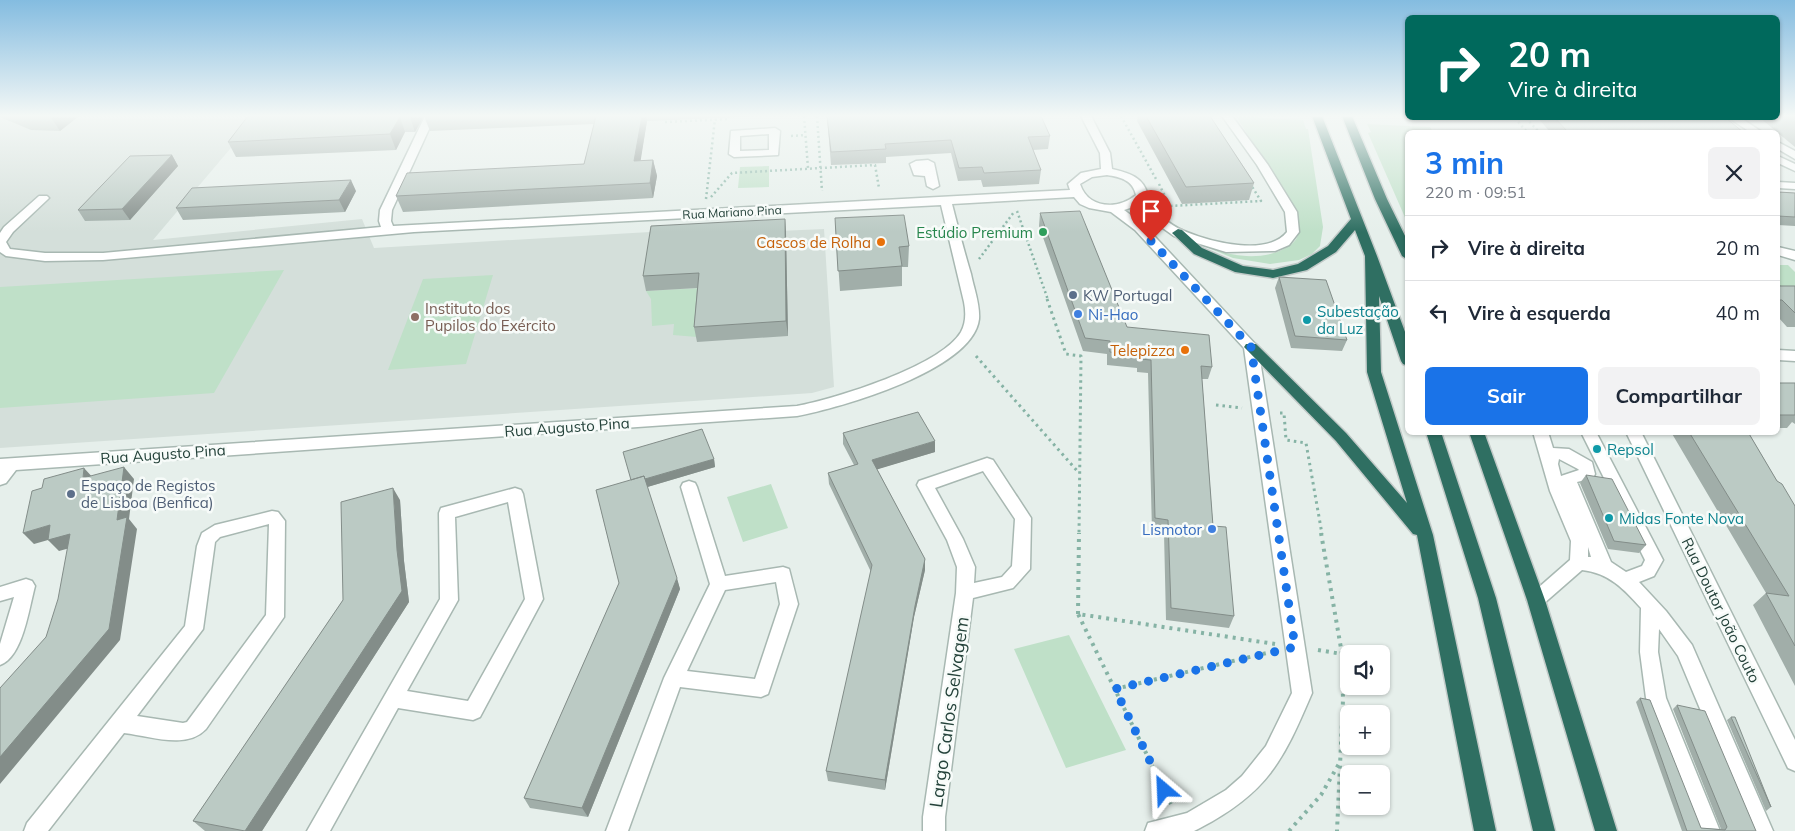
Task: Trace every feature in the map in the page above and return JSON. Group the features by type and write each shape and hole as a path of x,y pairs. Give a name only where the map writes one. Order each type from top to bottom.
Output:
{"highway":[{"path":"1331,155 1371,256 1405,352"},
{"path":"1363,155 1405,250"},
{"path":"1178,233 1198,251 1240,268 1273,274 1302,267 1332,249 1356,221"},
{"path":"1371,256 1374,372 1425,536 1485,831"},
{"path":"1251,347 1341,437 1425,536"},
{"path":"1434,435 1487,598 1544,831"},
{"path":"1477,435 1536,600 1606,831"},
{"path":"1479,831 1480,804"}],"street":[{"path":"389,230 385,221 386,210 412,155"},
{"path":"1105,155 1107,172"},
{"path":"1136,204 1178,233 1226,248 1271,248 1285,242 1293,232 1291,212 1255,155"},
{"path":"1780,161 1795,168"},
{"path":"930,172 933,186"},
{"path":"1107,172 1122,174 1135,180 1142,188 1142,196 1136,204 1115,209 1090,204 1081,199 1075,192 1074,184 1080,177 1092,173 1107,172"},
{"path":"1780,185 1795,186"},
{"name":"Rua Mariano Pina","path":"43,198 8,230 0,242 6,252 29,256 116,255 389,230 946,202 1075,192"},
{"name":"Rua Augusto Pina","path":"6,465 797,411 850,400 874,391 942,357 954,349 964,338 970,327 973,318 971,302 946,202"},
{"path":"1115,209 1139,227 1251,347 1302,693 1283,738 1262,771 1234,798 1192,822 1156,831"},
{"path":"1780,251 1790,252 1795,256"},
{"path":"1780,355 1795,356"},
{"path":"1541,435 1558,492 1579,541 1580,563"},
{"path":"1590,435 1654,560 1648,571 1625,580"},
{"name":"Rua Doutor João Couto","path":"1634,435 1795,761"},
{"path":"1550,464 1552,454 1563,453 1586,466 1587,474 1568,479 1604,567"},
{"name":"Largo Carlos Selvagem","path":"934,831 934,816 965,593 966,567 955,540 925,485 987,464 1022,518 1021,569 1007,583 965,593"},
{"path":"0,479 6,465"},
{"path":"617,831 674,678 719,584 690,487"},
{"path":"318,831 449,600 447,513 515,494 534,599 473,711 394,698"},
{"path":"35,831 194,628 205,546 208,538 215,532 272,517 277,521 275,616 199,723 194,729 183,732 120,723"},
{"path":"1536,600 1580,563 1604,567 1625,580 1650,607 1685,651 1762,831"},
{"path":"674,678 761,688 790,604 783,574 719,584"},
{"path":"0,594 26,586 9,647 0,657"},
{"path":"1650,607 1649,652 1656,698 1709,831"}],"path":[{"path":"712,155 706,202 732,173 875,165 879,189"},
{"path":"807,155 808,168"},
{"path":"820,155 822,191"},
{"path":"1143,155 1170,206 1261,201"},
{"path":"979,259 1017,209 1066,354 1081,356 1078,614 1181,824"},
{"path":"976,356 1080,473"},
{"path":"1216,405 1284,413 1286,440 1306,443 1340,645"},
{"path":"1078,614 1340,654"},
{"path":"1115,689 1295,647"},
{"path":"1337,831 1343,695"},
{"path":"1289,831 1321,795 1340,762"}],"shaded area":[{"name":"Instituto dos Pupilos do Exército","path":"0,155 225,155 153,240 362,219 374,248 650,232 649,237 824,229 834,387 812,393 0,448"}],"green space":[{"path":"1260,155 1312,155 1323,227 1320,246 1312,254 1299,260 1270,264 1233,258 1199,244 1227,253 1257,256 1277,252 1292,244 1297,238 1299,229 1297,219"},
{"path":"1378,155 1405,155 1405,217"},
{"path":"769,166 769,187 738,188 740,167"},
{"path":"1780,265 1788,265 1795,272 1795,292 1780,290"},
{"path":"284,270 214,393 0,408 0,287"},
{"path":"493,275 466,364 388,370 423,279"},
{"path":"701,288 697,337 673,335 674,324 652,326 651,299 646,291"},
{"path":"771,484 788,528 743,542 727,497"},
{"path":"1069,635 1126,750 1066,768 1014,649"}],"building":[{"path":"172,155 122,209 78,210 130,156"},
{"path":"586,155 635,155 634,161 653,160 650,183 396,196 407,173 584,164"},
{"path":"955,155 1035,155 1041,170 984,173 982,167 959,168"},
{"path":"1168,155 1235,155 1254,183 1186,187"},
{"path":"351,180 339,200 176,208 192,188"},
{"path":"1780,192 1795,193 1795,217 1780,216"},
{"path":"1080,211 1127,327 1209,335 1212,367 1201,366 1213,526 1226,527 1234,616 1171,608 1168,520 1155,518 1151,360 1140,359 1140,355 1110,352 1110,341 1085,338 1040,213"},
{"path":"904,215 909,246 899,247 902,266 838,271 835,218"},
{"path":"785,219 786,321 694,327 699,273 643,276 651,226"},
{"name":"Subestação da Luz","path":"1279,277 1326,280 1347,340 1295,336"},
{"path":"1780,286 1795,286 1795,313 1780,300"},
{"path":"1780,383 1795,383 1795,415 1780,415"},
{"path":"918,412 935,441 872,460 925,559 885,780 826,771 872,565 828,473 858,464 843,433"},
{"path":"702,429 714,459 645,479 644,476 631,480 623,452"},
{"path":"1691,435 1750,435 1777,481 1782,484 1795,506 1795,646 1766,593 1789,596"},
{"path":"124,467 117,520 127,517 109,629 0,757 0,688 46,637 58,599 70,534 48,540 50,525 23,533 32,491 42,488 44,479 84,468 83,478"},
{"path":"1586,475 1612,479 1646,545 1614,541"},
{"path":"644,476 677,578 582,808 524,798 619,583 596,490"},
{"path":"393,488 402,591 245,831 193,821 343,600 341,502"},
{"path":"1640,698 1650,700 1701,828 1725,830 1727,827 1677,705 1705,711 1756,831 1687,831"},
{"path":"1731,717 1735,717 1771,807"}],"place":[{"name":"Estúdio Premium","path":"1043,232"},
{"name":"Cascos de Rolha","path":"881,242"},
{"name":"KW Portugal","path":"1073,295"},
{"name":"Ni-Hao","path":"1078,314"},
{"name":"Instituto dos Pupilos do Exército","path":"415,317"},
{"name":"Subestação da Luz","path":"1307,320"},
{"name":"Telepizza","path":"1185,350"},
{"name":"Repsol","path":"1597,449"},
{"name":"Espaço de Registos de Lisboa (Benfica)","path":"71,494"},
{"name":"Midas Fonte Nova","path":"1609,518"},
{"name":"Lismotor","path":"1212,529"}],"route":[{"path":"1151,241 1251,347 1295,647 1115,689 1164,790"}]}
